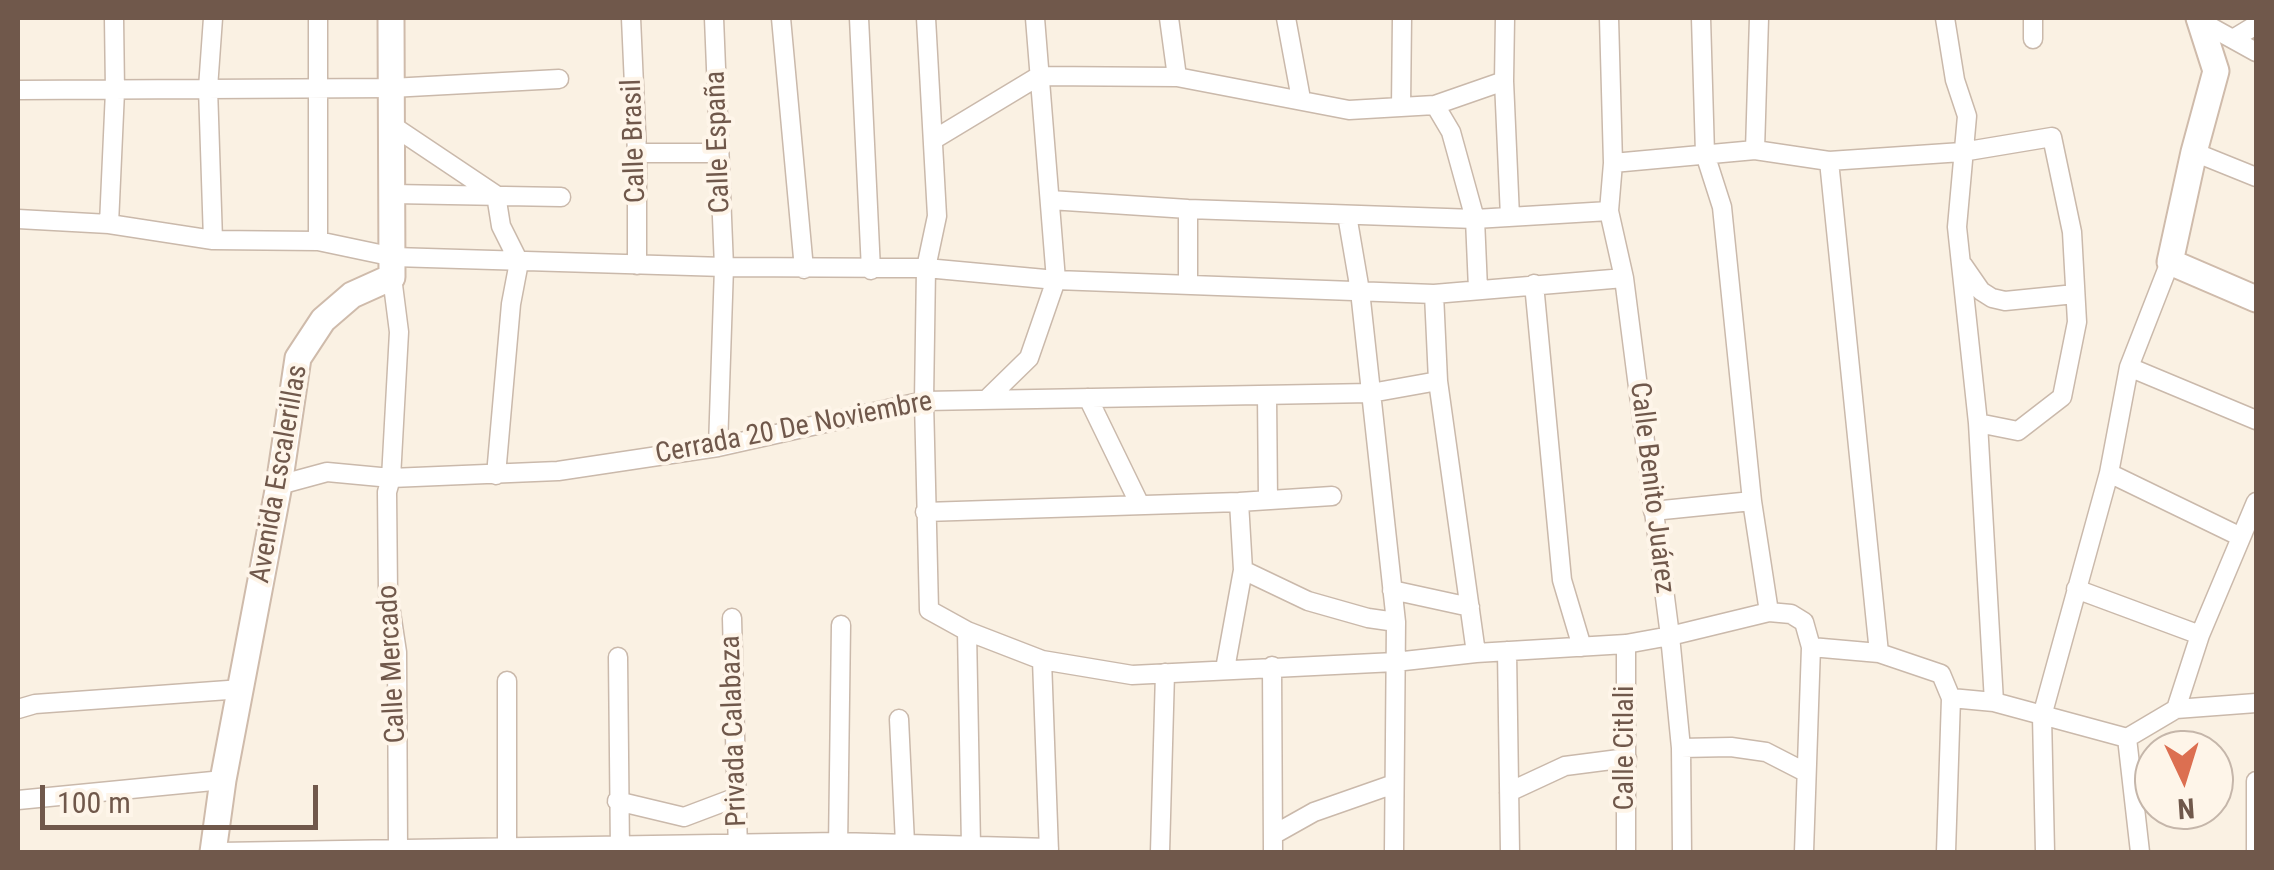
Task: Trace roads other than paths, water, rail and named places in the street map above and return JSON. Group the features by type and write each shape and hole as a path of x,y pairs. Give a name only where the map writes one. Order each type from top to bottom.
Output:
{"main road":[{"path":"391,18 393,267"},
{"path":"2199,20 2216,70 2170,262 2256,298"},
{"name":"Avenida Escalerillas","path":"216,852 223,780 279,485 298,358 323,320 393,267"}],"street":[{"path":"110,224 114,18"},
{"path":"213,18 208,88 213,240"},
{"path":"318,18 318,241"},
{"name":"Calle Brasil","path":"630,18 638,153 637,265"},
{"name":"Calle España","path":"714,18 724,267 718,447"},
{"path":"781,18 804,268"},
{"path":"859,18 871,270"},
{"path":"926,18 936,216 926,268 928,610 967,631 1042,660 1132,674 1395,662 1626,644 1670,636 1681,748 1682,852"},
{"path":"987,400 1029,358 1056,280 1035,18"},
{"path":"1170,18 1177,77"},
{"path":"1286,18 1302,99"},
{"path":"1400,107 1402,18"},
{"path":"1504,18 1510,217"},
{"name":"Calle Benito Juárez","path":"1609,18 1613,163 1610,211 1624,278 1670,636 1769,612"},
{"path":"1701,18 1705,154 1722,208 1752,501 1769,612 1791,614 1804,622 1812,647 1804,852"},
{"path":"1755,150 1758,18"},
{"path":"1946,18 1955,80 1967,116 1957,227 1978,423 1994,702"},
{"path":"2033,18 2034,39"},
{"path":"2199,20 2256,52"},
{"path":"2233,39 2256,25"},
{"path":"932,140 1039,76 1177,77 1349,110 1435,105 1504,80"},
{"path":"18,90 392,88 558,80"},
{"path":"1435,105 1450,132 1475,218 1478,289"},
{"path":"394,126 496,196 501,226 520,262 511,304 496,475"},
{"path":"1613,163 1755,150 1829,162 1962,152 2052,136 2072,232 2077,322 2062,398 2018,431 1978,423"},
{"path":"2194,152 2256,177"},
{"path":"638,153 718,153"},
{"path":"1829,162 1879,654"},
{"path":"393,194 561,197"},
{"path":"1050,200 1188,209 1475,218 1610,211"},
{"path":"1188,209 1188,284"},
{"path":"1347,214 1360,291 1396,622 1394,852"},
{"path":"18,220 110,224 213,240 318,241 393,267 520,262 926,268 1056,280 1434,294 1624,278"},
{"path":"1961,262 1980,290 2005,302 2075,294"},
{"path":"2045,852 2042,716 2108,473 2129,366 2170,262"},
{"name":"Calle Mercado","path":"393,267 398,332 391,478 387,492 388,593 396,652 398,850"},
{"path":"1534,284 1562,580 1582,647"},
{"path":"1434,294 1438,382 1476,653"},
{"path":"2129,366 2256,420"},
{"name":"Cerrada 20 De Noviembre","path":"279,485 327,472 391,478 558,471 718,447 924,401 1371,393 1438,382"},
{"path":"1267,395 1268,500"},
{"path":"1088,398 1140,505"},
{"path":"2108,473 2241,538"},
{"path":"925,512 1332,496"},
{"path":"1653,511 1752,501"},
{"path":"1225,669 1243,570 1240,502"},
{"path":"2176,708 2200,635 2256,502"},
{"path":"1243,570 1308,601 1396,622"},
{"path":"2076,589 2200,635"},
{"path":"1392,590 1470,607"},
{"name":"Privada Calabaza","path":"732,618 738,848"},
{"path":"838,847 841,625"},
{"path":"967,631 971,846"},
{"name":"Calle Citlali","path":"1626,644 1626,852"},
{"path":"1812,647 1879,654 1941,674 1952,698 1946,852"},
{"path":"1506,652 1510,852"},
{"path":"618,656 619,849"},
{"path":"216,852 838,847 905,843 944,849 971,846 1049,850 1042,660"},
{"path":"1272,666 1273,844"},
{"path":"1160,852 1165,672"},
{"path":"507,681 518,849"},
{"path":"18,709 36,704 242,689"},
{"path":"1952,698 1994,702 2127,738 2176,708 2256,703"},
{"path":"899,718 905,843"},
{"path":"2127,738 2140,852"},
{"path":"1681,748 1766,752 1805,772"},
{"path":"1509,792 1566,766 1627,758"},
{"path":"18,800 223,780"},
{"path":"2256,781 2256,852"},
{"path":"1273,844 1314,812 1394,784"},
{"path":"617,801 684,816 737,798"}]}
